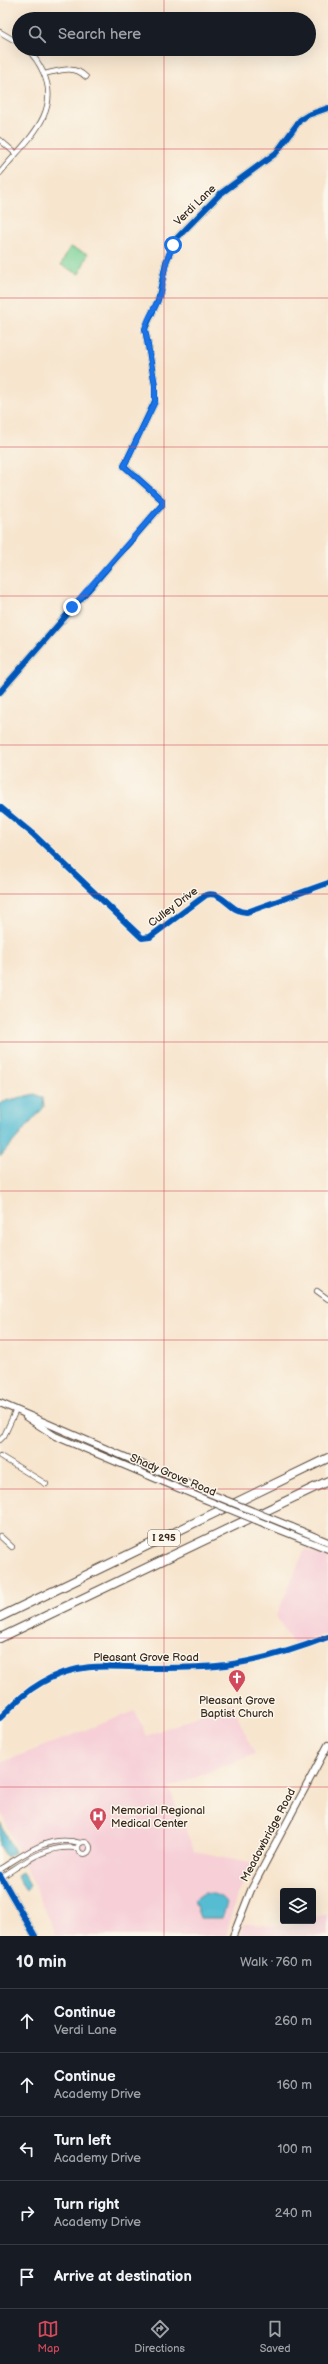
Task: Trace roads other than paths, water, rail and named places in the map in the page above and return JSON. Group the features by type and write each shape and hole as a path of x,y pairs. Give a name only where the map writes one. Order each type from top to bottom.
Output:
{"highway":[{"name":"I 295","path":"0,1617 328,1458"},
{"name":"I 295","path":"0,1638 326,1482"}],"main road":[{"name":"Verdi Lane","path":"0,692 162,505 162,500 124,466 155,402 155,385 145,329 147,320 158,300 166,262 176,239 220,194 276,153 304,117 328,108"},
{"name":"Shady Grove Road","path":"0,1404 328,1542"},
{"name":"Shady Grove Road","path":"16,1410 55,1436 204,1499 328,1549"},
{"path":"140,1472 143,1465"},
{"name":"Meadowbridge Road","path":"233,1936 251,1890 328,1746"},
{"path":"0,1877 35,1936"}],"street":[{"path":"0,32 12,39"},
{"path":"0,172 40,123 48,109 49,91 44,74 34,56"},
{"path":"44,74 72,69 80,71 86,77"},
{"path":"0,140 16,153"},
{"name":"Culley Drive","path":"0,807 34,835 139,937 145,939 150,937 206,895 217,895 236,910 247,912 328,883"},
{"path":"317,1290 328,1300"},
{"path":"0,1440 4,1436 16,1410"},
{"path":"0,1456 46,1484"},
{"path":"0,1536 12,1547"},
{"name":"Pleasant Grove Road","path":"0,1718 38,1685 61,1673 80,1668 100,1665 168,1668 218,1666 264,1658 328,1637"},
{"path":"0,1869 30,1850 45,1843 70,1840 79,1846 62,1847 44,1851 28,1859 0,1877"}],"water":[{"path":"35,1094 43,1098 44,1107 0,1157 0,1104 5,1101"},
{"path":"0,1822 15,1852 7,1857 0,1846"},
{"path":"22,1872 30,1886 26,1890 17,1877"},
{"path":"204,1893 217,1895 225,1900 227,1903 222,1918 200,1918 194,1900"}],"place":[{"name":"Pleasant Grove Baptist Church","path":"237,1693"},
{"name":"Memorial Regional Medical Center","path":"98,1831"}]}
